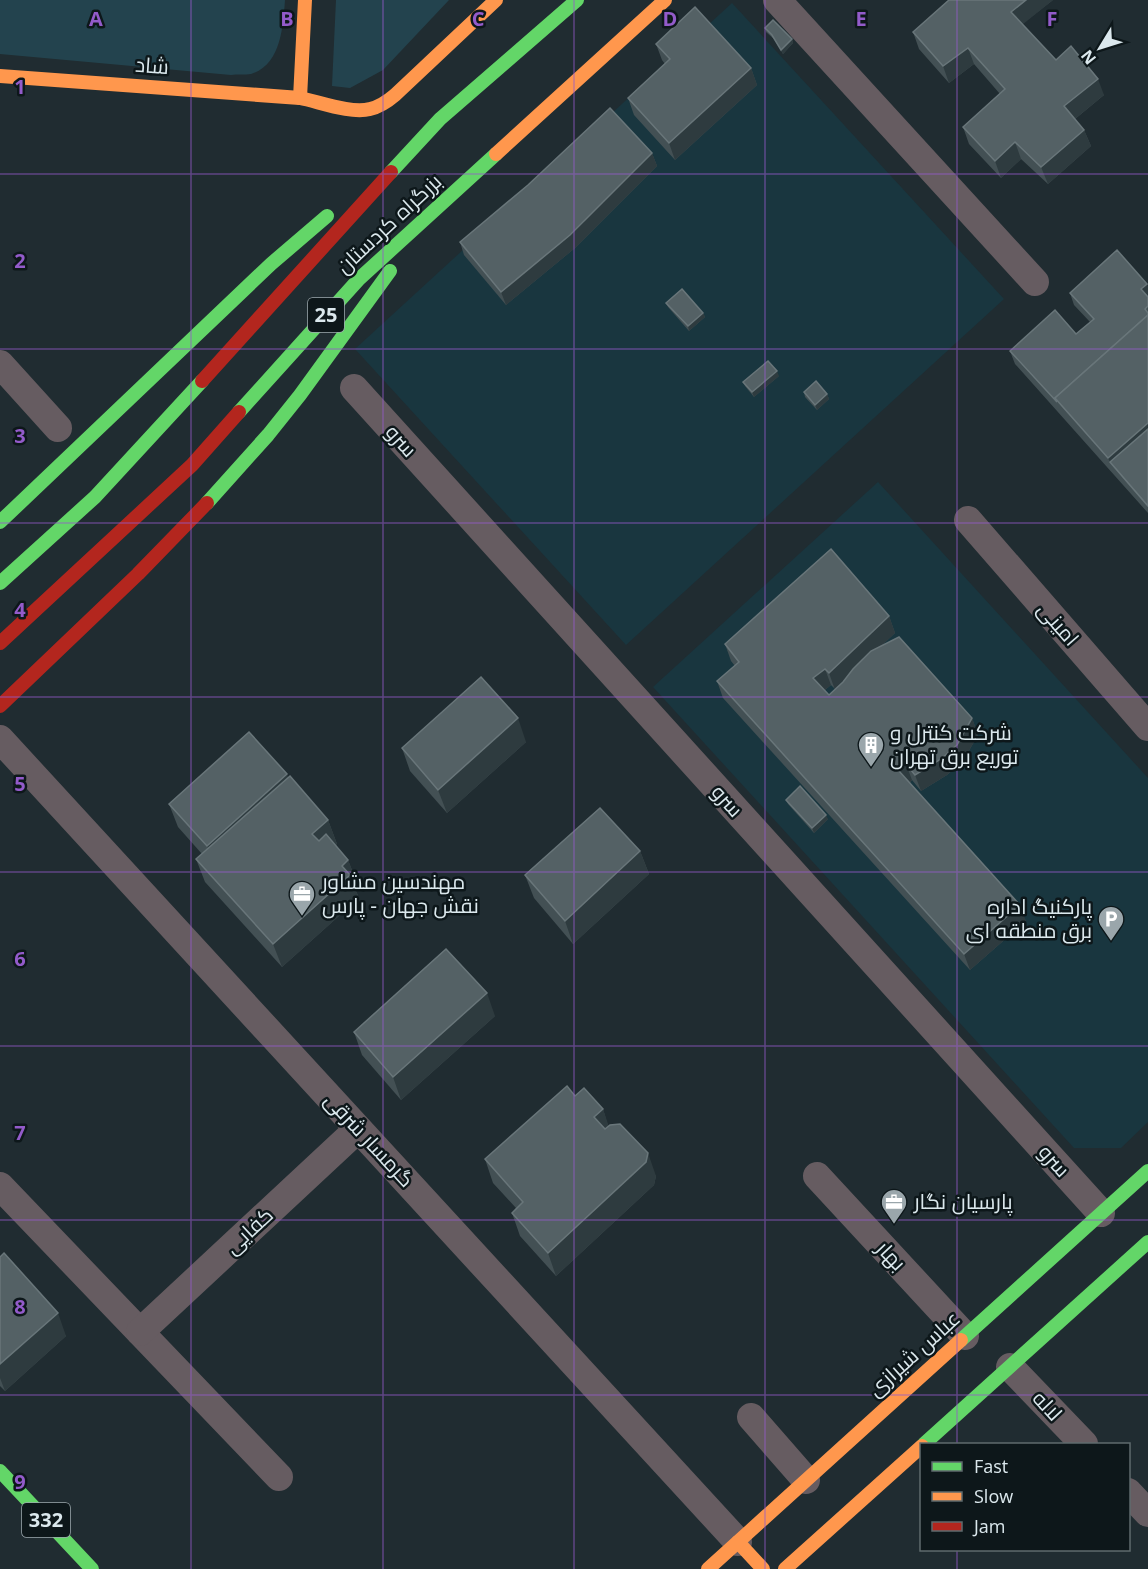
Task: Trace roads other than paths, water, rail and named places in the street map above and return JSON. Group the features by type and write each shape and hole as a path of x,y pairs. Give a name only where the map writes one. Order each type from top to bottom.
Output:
{"main road":[{"path":"300,98 305,0"},
{"name":"شاد","path":"0,76 300,98 368,110 395,95 496,0"},
{"name":"بزرگراه کردستان","path":"0,583 95,497 155,434 440,119 577,0"},
{"name":"بزرگراه کردستان","path":"0,643 192,465 359,279 665,0"},
{"path":"351,195 440,119"},
{"path":"0,706 210,501 269,434 329,356 434,210"},
{"path":"0,522 270,264 333,211"},
{"name":"عباس شیرازی","path":"708,1569 1148,1171"},
{"path":"925,1443 1010,1366 1144,1254"},
{"path":"785,1569 920,1448"},
{"name":"332","path":"0,1471 92,1569"},
{"path":"738,1542 763,1569"}],"street":[{"path":"777,0 1035,282"},
{"path":"0,364 58,428"},
{"name":"سرو","path":"354,388 1101,1213"},
{"name":"امینی","path":"968,520 1148,727"},
{"name":"گرمسار شرقی","path":"0,739 738,1542"},
{"name":"کفایی","path":"140,1332 358,1129"},
{"name":"بهار","path":"817,1176 965,1336"},
{"path":"0,1186 279,1477"},
{"name":"لاله","path":"1010,1366 1083,1443"},
{"path":"751,1417 806,1480"},
{"path":"1130,1494 1148,1513"}],"place":[{"name":"شرکت کنترل و توریع برق تهران","path":"871,768"},
{"name":"مهندسین مشاور نقش جهان - پارس","path":"302,917"},
{"name":"پارکنیگ اداره برق منطقه ای","path":"1111,942"},
{"name":"پارسیان نگار","path":"894,1225"}]}
